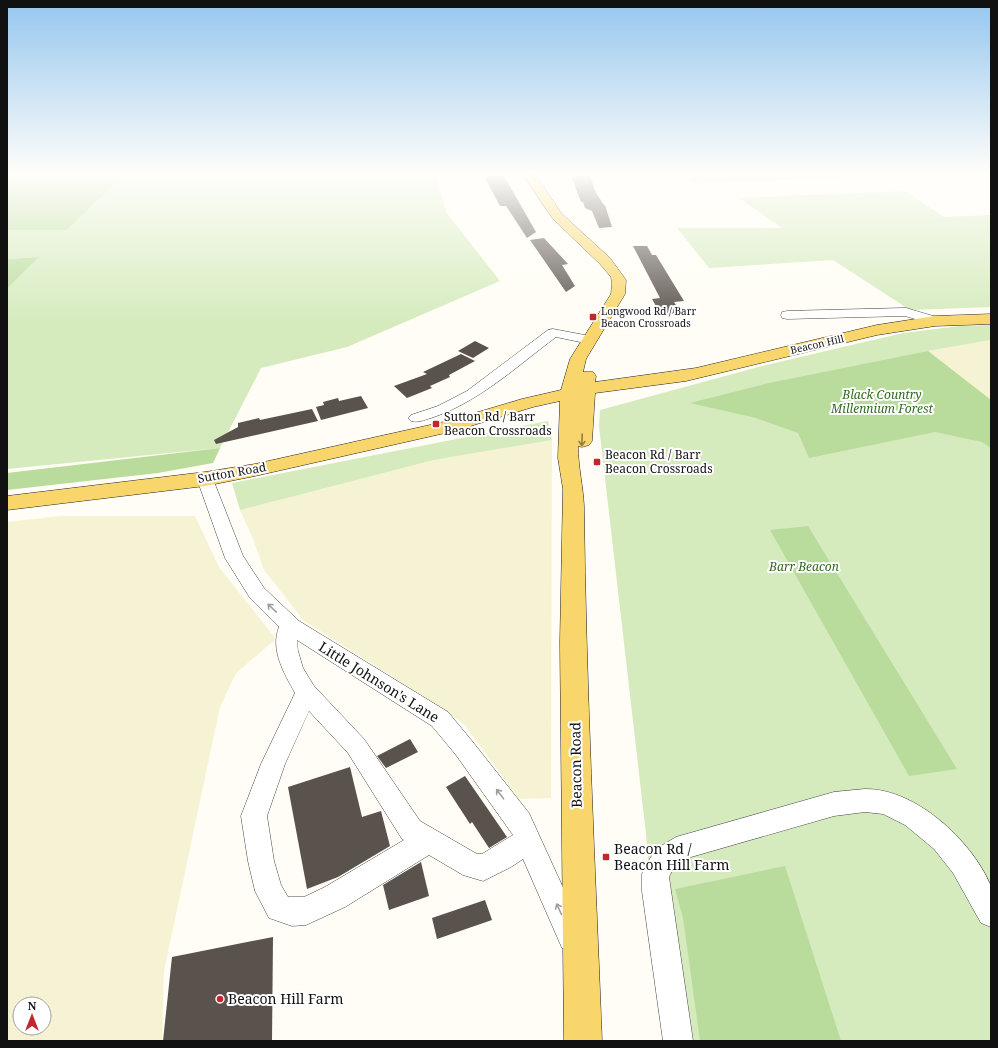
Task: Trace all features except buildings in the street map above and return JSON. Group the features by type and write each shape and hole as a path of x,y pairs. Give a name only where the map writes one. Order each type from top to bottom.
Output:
{"main road":[{"name":"Beacon Road","path":"565,225 610,267 618,277 620,286 618,294 578,359 577,397 568,458 573,489 574,642 583,1041"},
{"name":"Beacon Hill","path":"577,397 700,373 877,330 935,321 991,319"},
{"name":"Sutton Road","path":"7,503 205,479 255,470 577,397"}],"street":[{"name":"Beacon Hill","path":"787,315 906,312 935,321"},
{"path":"416,418 443,409 472,394 553,333 590,340"},
{"name":"Little Johnson's Lane","path":"205,479 234,558 257,593 290,625 440,719 464,748 520,822 581,957"},
{"path":"290,625 286,636 287,651 293,670 306,693 356,746 411,830 472,866 483,868 502,858 529,840"},
{"path":"306,693 273,764 254,816 261,861 269,891 279,908 292,912 306,911 335,897 429,840"},
{"path":"678,1041 656,891 655,874 665,858 685,846 834,804 882,802 906,811 933,831 958,857 991,912"}],"shaded area":[{"path":"991,340 991,400 928,351"},
{"path":"552,440 551,798 519,799 464,724 425,697 304,621 264,570 253,539 240,510 434,460"},
{"path":"61,516 195,516 219,567 276,639 236,673 220,707 164,971 162,1041 7,1041 7,522"}],"green space":[{"path":"7,225 72,225 67,230 7,230"},
{"path":"72,225 456,225 500,281 347,347 261,368 220,448 7,469 7,289 39,257 7,259 7,230 67,230"},
{"path":"778,225 991,225 991,307 910,310 833,260 709,268 677,228 782,228"},
{"path":"39,257 7,289 7,259"},
{"name":"Barr Beacon","path":"991,325 991,340 928,351 991,400 991,1041 663,1041 646,834 599,426 600,410 762,366 903,333 960,326"},
{"name":"Black Country Millennium Forest","path":"928,351 991,400 991,448 982,442 935,432 809,458 798,433 756,418 690,403 769,383"},
{"path":"548,421 552,440 434,460 240,510 232,483"},
{"path":"220,448 213,463 158,473 7,490 7,473"},
{"path":"808,526 957,769 909,776 770,530"},
{"path":"785,866 841,1041 700,1041 683,918 675,889"}],"place":[{"name":"Longwood Rd / Barr Beacon Crossroads","path":"593,317"},
{"name":"Sutton Rd / Barr Beacon Crossroads","path":"436,424"},
{"name":"Beacon Rd / Barr Beacon Crossroads","path":"597,462"},
{"name":"Beacon Rd / Beacon Hill Farm","path":"606,857"},
{"name":"Beacon Hill Farm","path":"220,999"}]}
